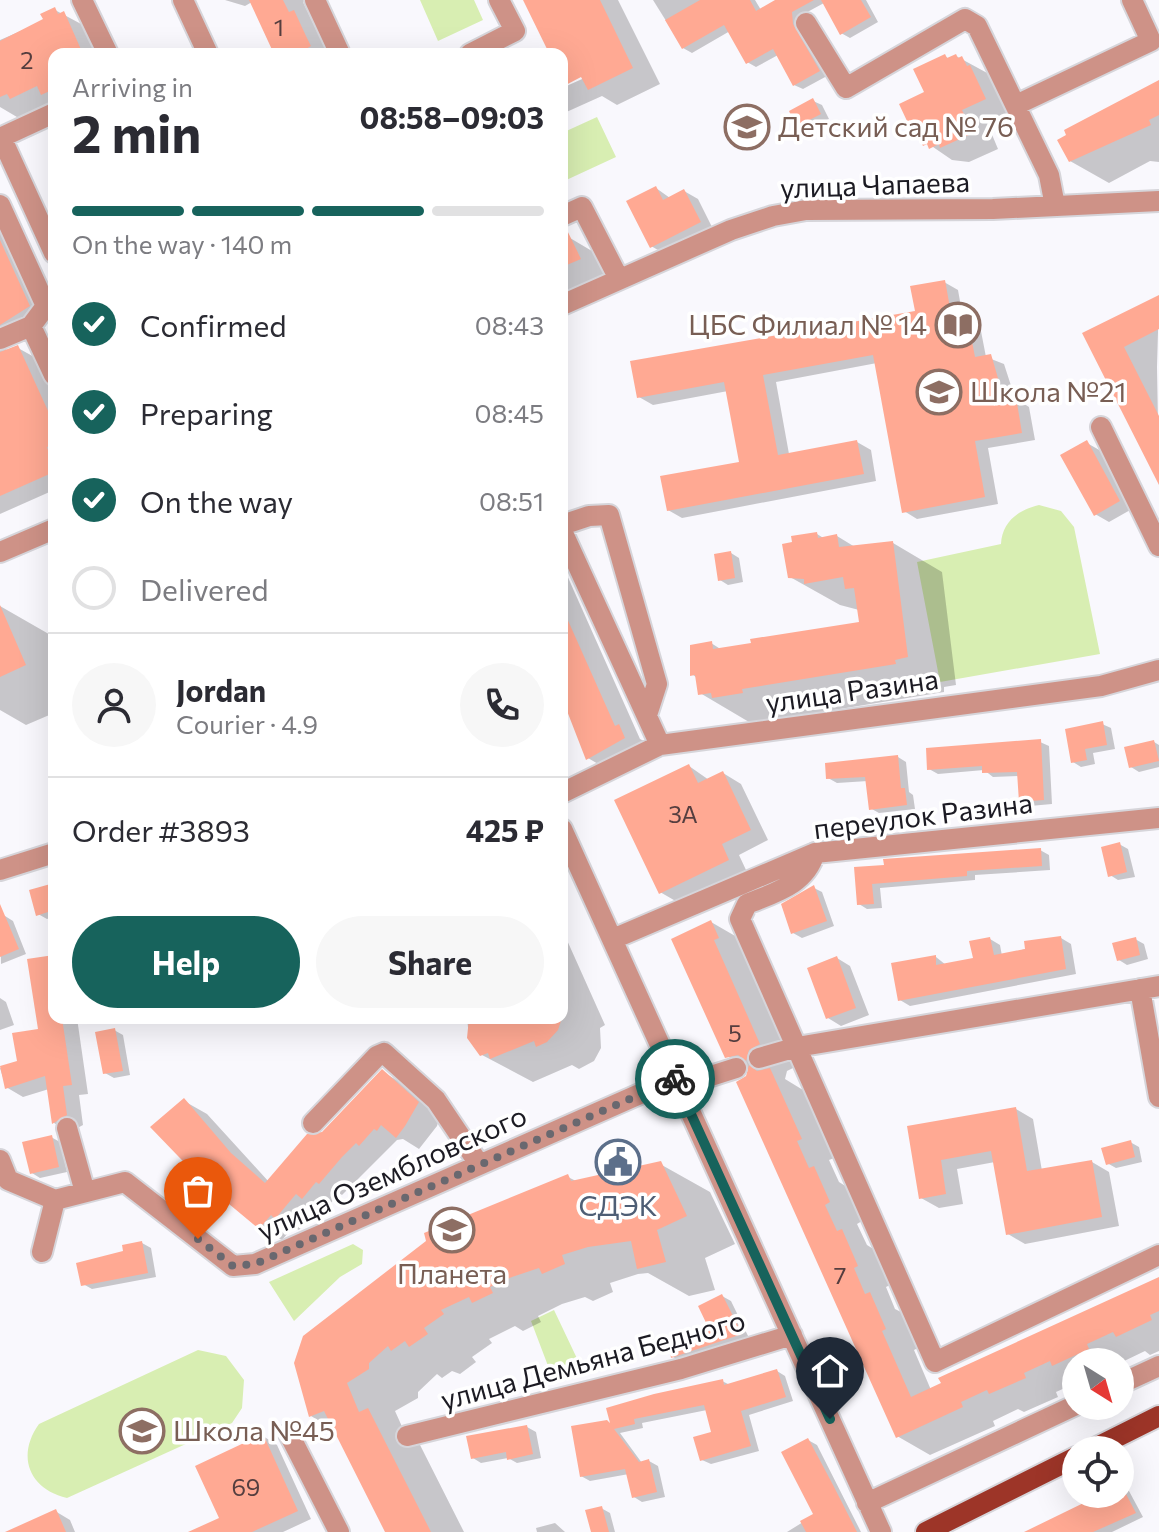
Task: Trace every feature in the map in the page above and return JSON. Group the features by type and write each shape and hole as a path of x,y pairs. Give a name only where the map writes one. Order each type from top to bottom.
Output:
{"main road":[{"path":"1119,1436 1159,1416"},
{"path":"926,1532 1062,1464"}],"street":[{"path":"82,0 105,48"},
{"path":"183,0 199,48"},
{"path":"315,0 337,48"},
{"path":"482,48 515,31 499,0"},
{"path":"1016,105 1151,41 1132,0"},
{"path":"806,23 846,88 965,19 977,26 1049,175 1055,206"},
{"path":"48,115 3,134 48,239"},
{"name":"улица Чапаева","path":"568,302 731,230 773,216 806,210 1159,201"},
{"path":"0,205 46,306 31,326 0,339"},
{"path":"568,213 582,207 619,279"},
{"path":"31,326 48,362"},
{"path":"1101,427 1152,511 1159,546"},
{"path":"568,525 589,516 609,515 657,684 647,715"},
{"path":"0,552 48,532"},
{"path":"568,541 660,745"},
{"name":"улица Разина","path":"568,790 660,745 1101,686 1159,670"},
{"name":"переулок Разина","path":"613,939 815,853 1159,818"},
{"path":"568,842 881,1532"},
{"path":"815,853 810,870 797,883 747,904 740,919 935,1362 1159,1255"},
{"path":"0,870 48,855"},
{"path":"759,1058 797,1047 1149,987 1159,1097"},
{"path":"313,1123 377,1056 384,1053 436,1100 479,1164"},
{"name":"улица Озембловского","path":"55,1200 125,1182 233,1266 255,1264 676,1078 692,1082 736,1068"},
{"path":"67,1128 85,1192"},
{"path":"0,1160 8,1180 55,1200 42,1252"},
{"name":"улица Демьяна Бедного","path":"407,1436 681,1369 792,1335"},
{"path":"1134,1378 1159,1366"},
{"path":"867,1503 1062,1412"},
{"path":"289,1434 339,1532"}],"green space":[{"path":"420,0 474,0 483,20 438,41"},
{"path":"597,117 616,157 568,179 568,130"},
{"path":"1039,505 1061,511 1074,527 1100,654 940,682 917,562 1001,544 1004,529 1012,518"},
{"path":"353,1244 363,1250 362,1264 340,1277 294,1321 269,1282"},
{"path":"554,1310 582,1369 553,1379 531,1321"},
{"path":"198,1350 226,1356 244,1380 242,1408 232,1423 67,1498 54,1494 35,1479 30,1470 28,1448 39,1424"}],"building":[{"path":"249,0 283,0 289,12 294,10 311,46 271,48"},
{"path":"523,0 600,0 633,68 588,90 581,77 568,84 568,48 547,48"},
{"path":"700,0 750,0 756,11 775,0 814,0 792,12 793,24 820,71 793,86 773,49 746,64 724,25 682,49 665,20"},
{"path":"821,0 861,0 871,17 840,35"},
{"path":"55,7 58,14 64,11 80,48 48,48 48,92 41,95 37,86 10,99 7,94 0,97 0,41 43,19 40,14"},
{"path":"945,54 947,58 956,54 958,58 962,56 967,66 970,65 986,99 962,110 973,133 940,148 939,144 929,149 927,144 923,146 918,136 915,138 899,104 924,92 913,69"},
{"path":"1159,80 1159,115 1149,120 1151,125 1069,162 1057,140 1066,135 1064,130"},
{"path":"813,98 821,114 796,127 789,111"},
{"path":"656,186 663,200 684,189 701,222 650,248 626,201"},
{"path":"568,232 581,259 568,264"},
{"path":"0,240 30,306 0,325"},
{"name":"Школа №21","path":"945,280 952,319 967,316 975,357 991,354 1004,399 1016,397 1022,433 975,441 985,497 902,513 873,355 763,375 778,455 857,440 864,474 667,511 660,476 739,462 724,382 637,398 630,361 915,311 910,286"},
{"path":"1159,295 1159,329 1124,347 1159,416 1159,485 1082,333"},
{"path":"18,345 48,411 48,475 0,496 0,352"},
{"path":"1087,440 1120,501 1094,516 1060,455"},
{"path":"817,532 818,538 837,534 839,547 893,541 908,657 895,660 896,664 742,689 743,693 712,698 711,693 698,695 695,675 690,676 690,645 712,641 713,649 751,643 750,639 859,622 854,588 845,589 843,577 804,584 804,579 788,578 782,544 792,542 791,536"},
{"path":"731,551 735,578 718,581 714,554"},
{"path":"0,605 26,665 0,677"},
{"path":"568,620 615,726 619,724 625,738 586,760 568,714"},
{"path":"1103,721 1107,745 1085,749 1087,760 1071,763 1065,729"},
{"path":"1041,739 1044,800 1019,802 1017,772 982,773 982,766 927,770 926,748"},
{"path":"1154,740 1159,761 1129,768 1124,747"},
{"path":"898,755 901,788 905,788 907,805 869,810 865,777 826,779 825,763"},
{"path":"689,764 698,783 723,771 751,830 722,844 729,860 659,894 614,800"},
{"path":"1120,842 1127,872 1108,877 1101,847"},
{"path":"1041,848 1042,866 967,871 967,876 872,884 874,904 857,905 854,867 884,865 883,859"},
{"path":"48,885 48,912 36,916 29,890"},
{"path":"814,885 827,921 791,934 781,904"},
{"path":"0,904 19,949 0,957"},
{"path":"711,920 719,938 714,940 760,1044 749,1050 746,1061 738,1055 725,1058 671,939"},
{"path":"1061,936 1066,969 898,1001 891,963 936,955 936,965 973,958 969,941 990,937 994,955 1025,949 1024,941"},
{"path":"1136,937 1140,955 1117,961 1112,943"},
{"path":"48,956 48,1024 63,1024 72,1085 63,1086 67,1115 52,1124 45,1076 5,1089 0,1066 17,1061 12,1033 38,1029 27,959"},
{"path":"837,956 856,1008 826,1019 807,968"},
{"path":"468,1024 560,1024 547,1042 536,1047 534,1041 490,1059 488,1053 480,1056 467,1038"},
{"path":"115,1028 123,1071 103,1074 95,1032"},
{"path":"749,1065 757,1071 770,1068 802,1139 797,1141 809,1168 814,1166 830,1202 825,1205 837,1231 842,1229 858,1266 854,1268 865,1294 870,1292 886,1329 882,1331 911,1397 941,1383 938,1378 1159,1277 1159,1311 1150,1315 1152,1320 1116,1337 1113,1332 1087,1344 1089,1348 1062,1348 1062,1361 1052,1366 1050,1361 1024,1373 1026,1378 989,1394 987,1390 961,1402 963,1407 896,1438 736,1082 746,1076"},
{"path":"382,1069 419,1102 396,1138 381,1125 377,1131 374,1129 359,1146 356,1143 302,1199 296,1194 275,1219 271,1215 259,1229 205,1184 150,1127 184,1098 231,1153 265,1183 307,1134 322,1132"},
{"path":"1016,1107 1027,1171 1092,1160 1102,1217 1006,1235 991,1151 941,1160 946,1194 919,1199 907,1126"},
{"path":"52,1135 59,1167 30,1174 22,1142"},
{"path":"1131,1140 1135,1157 1106,1165 1101,1148"},
{"path":"661,1161 687,1216 657,1230 666,1262 637,1269 631,1241 588,1247 562,1255 565,1264 542,1274 539,1268 512,1277 490,1287 493,1293 472,1303 469,1297 441,1310 444,1314 424,1328 428,1334 409,1347 405,1341 391,1351 388,1346 369,1363 369,1369 347,1383 359,1412 368,1408 431,1532 385,1532 324,1411 309,1417 294,1363 303,1336 426,1241 424,1233 568,1174 571,1181"},
{"path":"142,1241 148,1273 81,1286 76,1263 123,1251 122,1245"},
{"path":"722,1294 742,1334 671,1358 668,1338 710,1331 698,1306"},
{"path":"777,1369 786,1397 741,1411 751,1446 700,1461 693,1437 711,1432 704,1405 634,1419 635,1424 614,1429 639,1462 649,1459 657,1492 632,1498 625,1469 580,1477 571,1426 607,1420 610,1423 606,1408 654,1394 723,1379 724,1385"},
{"path":"527,1425 533,1454 507,1460 506,1452 471,1459 466,1436"},
{"path":"263,1434 298,1511 252,1532 188,1532 219,1518 195,1466"},
{"path":"808,1438 857,1532 806,1532 800,1521 813,1514 781,1452"},
{"path":"602,1506 609,1532 591,1532 585,1510"},
{"path":"1073,1508 1133,1508 1136,1513 1093,1532 1024,1532"},
{"path":"56,1509 66,1532 5,1532"}],"way so far":[{"path":"198,1239 233,1266 255,1264 485,1160 675,1079"}],"place":[{"name":"Детский сад № 76","path":"747,127"},
{"name":"ЦБС Филиал № 14","path":"958,325"},
{"name":"Школа №21","path":"939,392"},
{"name":"СДЭК","path":"618,1162"},
{"name":"Планета","path":"452,1230"},
{"name":"Школа №45","path":"142,1431"}],"route":[{"path":"675,1079 830,1419"}]}
